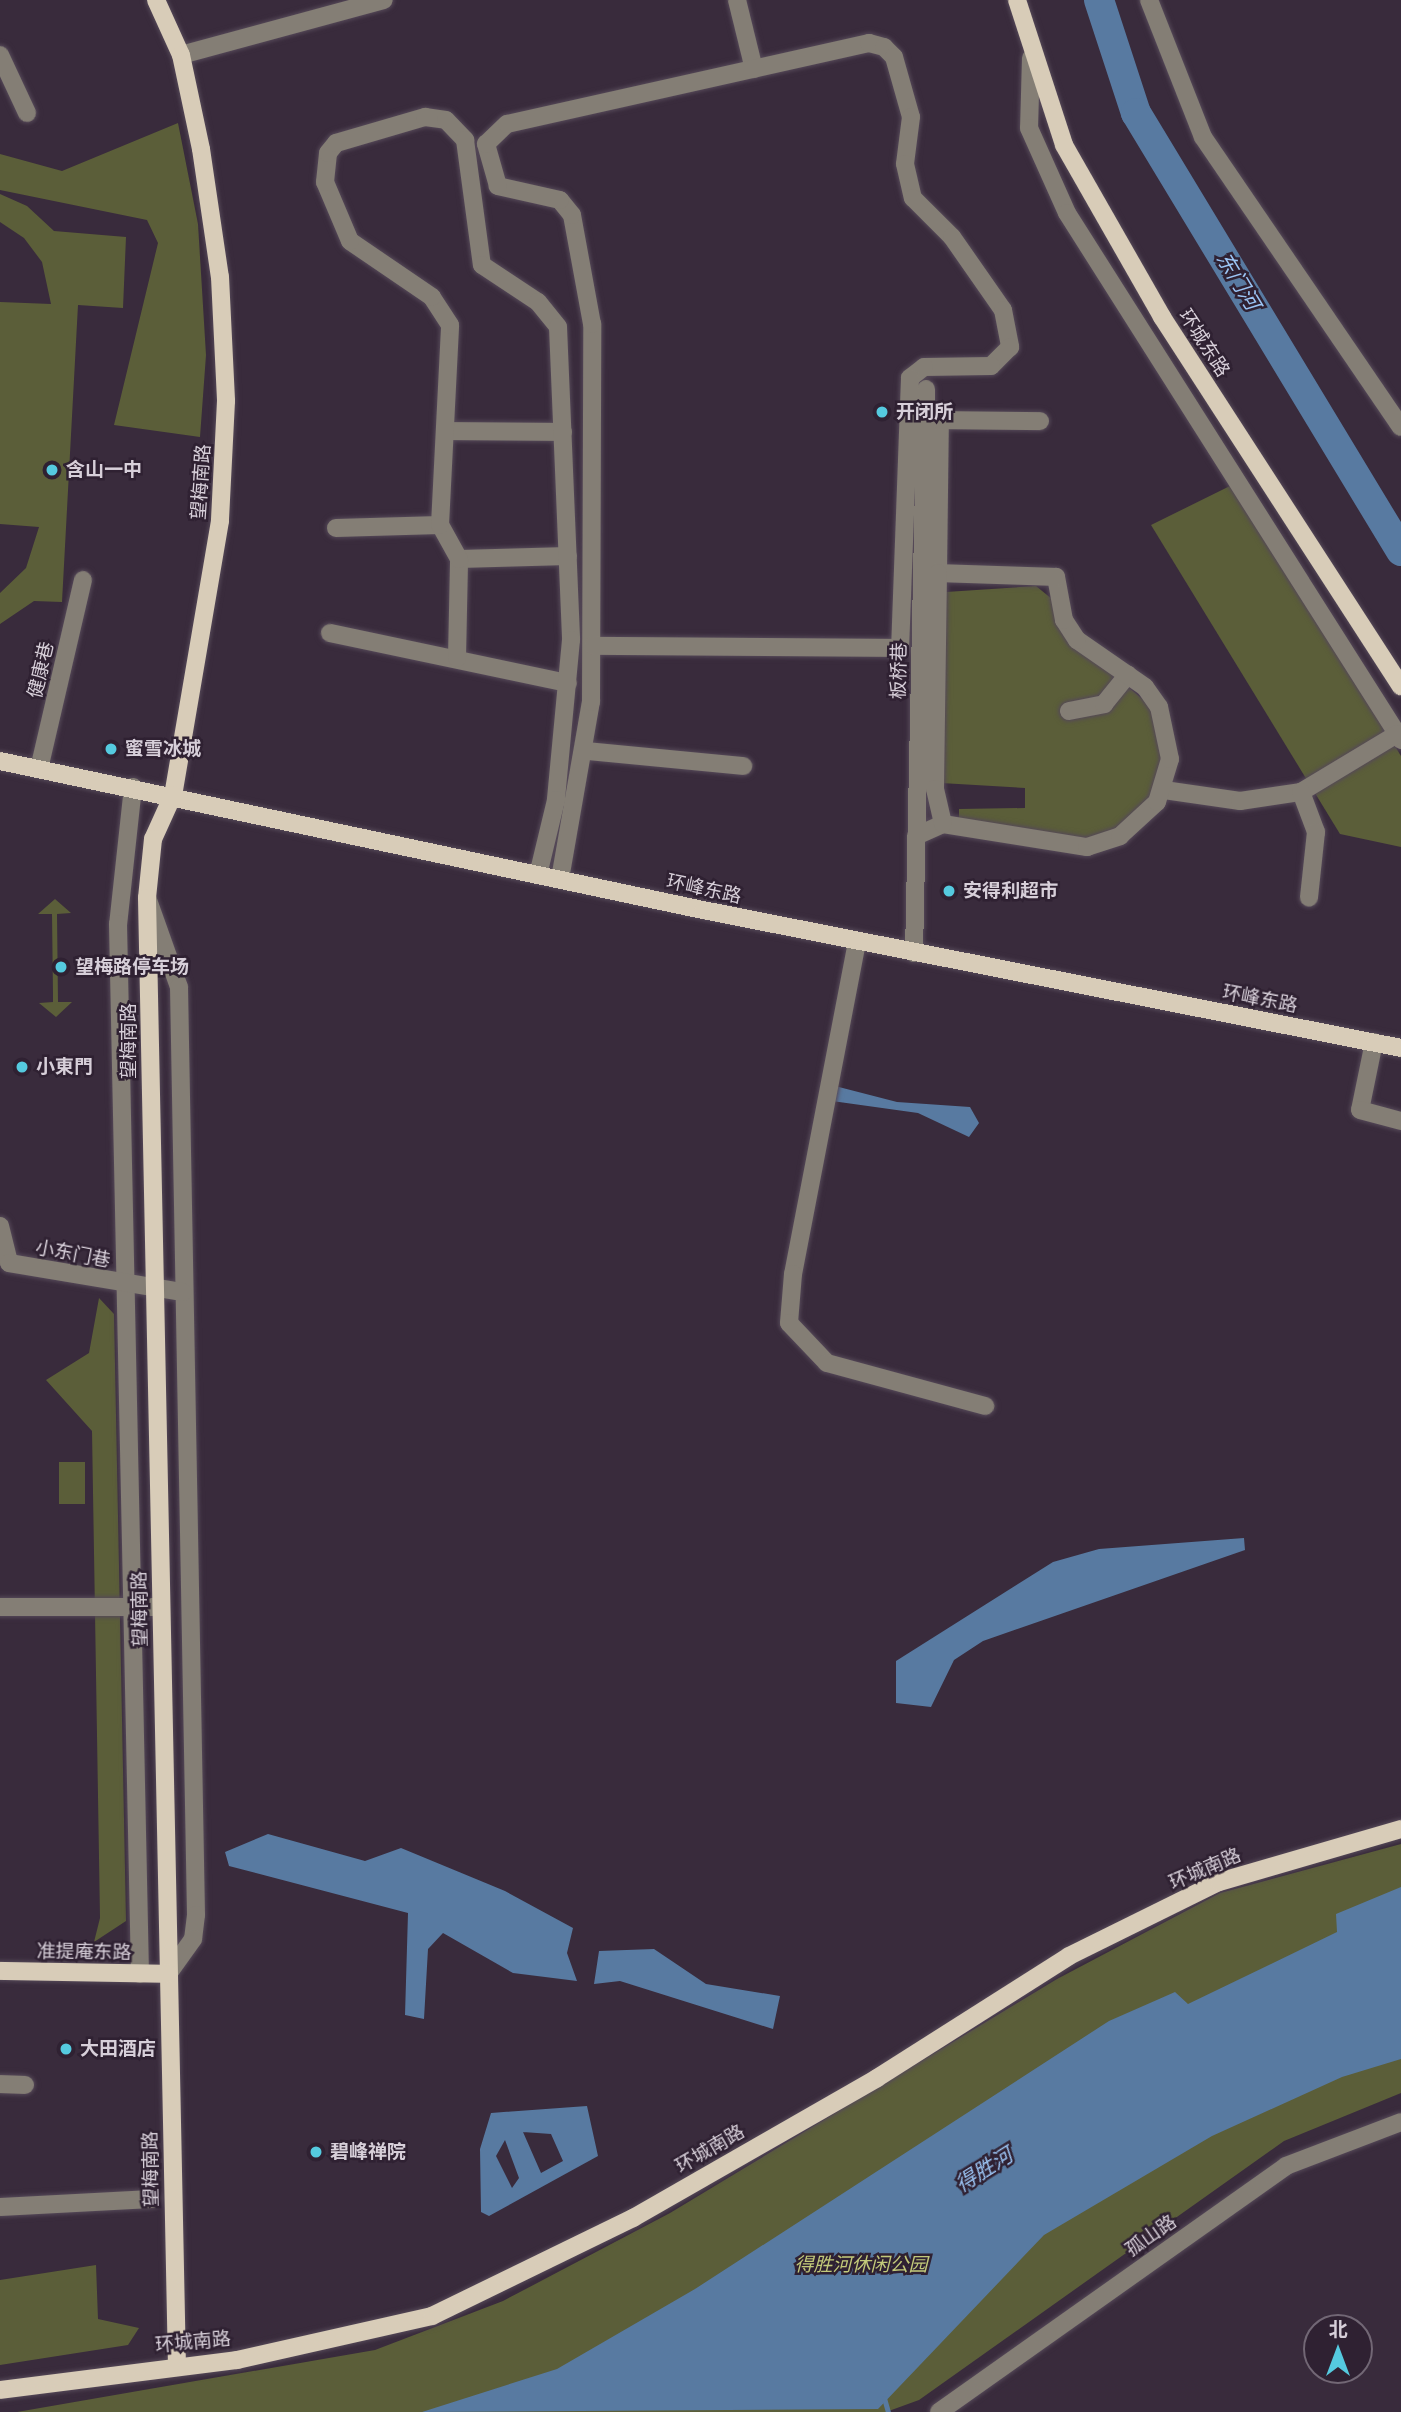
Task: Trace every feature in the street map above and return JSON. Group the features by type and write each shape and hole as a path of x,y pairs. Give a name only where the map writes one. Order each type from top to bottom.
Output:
{"main road":[{"name":"望梅南路","path":"156,0 181,55 220,277 226,426 219,521 173,795 153,839 147,898 177,2363"},
{"name":"环城东路","path":"1017,0 1031,58 1064,145 1162,317 1401,687"},
{"name":"环峰东路","path":"0,761 173,795 857,942 1401,1048"},
{"name":"望梅南路","path":"166,1823 168,1967"},
{"name":"环城南路","path":"0,2390 331,2343 443,2312 633,2218 877,2078 1069,1956 1219,1882 1401,1829"},
{"name":"准提庵东路","path":"0,1971 140,1974 168,1967"}],"street":[{"path":"181,55 384,0"},
{"path":"737,0 754,69"},
{"path":"1149,0 1203,137 1401,427"},
{"path":"560,879 587,751 593,646 592,324 572,215 559,200 498,186 486,144 507,124 869,43 894,57 911,117 905,164 913,198 951,237 1003,310 1010,347 990,366 924,367 910,378 900,648 593,646"},
{"path":"0,55 27,113"},
{"path":"1031,58 1029,128 1067,213 1399,737 1301,792 1240,801 1164,790"},
{"path":"457,658 459,559 440,525 448,431 450,324 445,311 350,241 325,182 328,153 336,143 425,117 446,120 465,140 482,265 538,302 558,327 568,556 568,683 556,800 538,874"},
{"name":"板桥巷","path":"914,953 926,389"},
{"path":"943,824 935,789 940,420 1040,421"},
{"path":"448,431 563,432"},
{"path":"336,528 440,525"},
{"path":"459,559 568,556"},
{"path":"916,836 943,824 1087,847 1131,828 1164,790 1167,724 1145,687 1070,631 1056,577 938,573"},
{"name":"健康巷","path":"39,769 83,580"},
{"path":"330,633 568,683"},
{"path":"1069,711 1104,704 1128,674"},
{"path":"587,751 743,766"},
{"path":"133,787 118,924 140,1974"},
{"path":"1301,792 1317,840 1309,898"},
{"path":"147,898 178,987 196,1914 193,1939 168,1967"},
{"path":"857,942 793,1274 789,1323 827,1363 985,1406"},
{"path":"1374,1042 1360,1110 1401,1121"},
{"name":"小东门巷","path":"0,1226 9,1263 126,1285"},
{"path":"126,1285 183,1292"},
{"path":"0,1607 162,1607"},
{"path":"0,2084 25,2084"},
{"name":"孤山路","path":"939,2412 1286,2166 1401,2122"},
{"path":"0,2207 152,2199"}],"green space":[{"path":"178,123 198,224 206,355 200,437 114,425 158,243 147,220 0,190 0,154 62,171"},
{"path":"0,194 27,206 54,231 126,237 123,308 78,305 62,602 34,601 0,624 0,593 26,568 39,527 0,524 0,302 51,304 42,262 24,238 0,222"},
{"path":"1234,484 1401,756 1401,847 1340,834 1151,525"},
{"path":"1036,586 1052,599 1061,630 1153,708 1165,748 1157,789 1126,826 1094,839 959,821 959,809 1025,808 1025,788 941,783 946,592"},
{"path":"55,899 71,913 57,914 58,1002 72,1002 56,1017 39,1003 53,1002 53,995 52,914 38,914"},
{"path":"99,1298 114,1314 126,1921 94,1942 100,1918 92,1431 46,1380 89,1353"},
{"path":"59,1462 85,1462 85,1504 59,1504"},
{"name":"得胜河休闲公园","path":"1401,1844 1401,2093 1284,2141 919,2400 886,2412 17,2412 375,2350 503,2301 670,2213 1057,1979 1220,1893"},
{"path":"96,2265 98,2319 139,2328 128,2345 0,2365 0,2280"}],"water":[{"path":"835,1086 897,1102 970,1107 979,1123 969,1137 918,1113 832,1101"},
{"path":"1244,1538 1245,1550 983,1641 954,1660 931,1707 896,1703 896,1661 1053,1562 1099,1549"},
{"path":"268,1834 365,1861 401,1848 505,1891 573,1928 567,1953 577,1981 513,1973 443,1933 428,1949 424,2019 405,2015 408,1913 229,1866 225,1852"},
{"name":"得胜河","path":"1401,1887 1401,2059 1342,2077 1212,2136 1044,2235 878,2409 422,2412 557,2369 695,2289 1109,2021 1175,1992 1188,2004 1337,1932 1336,1914"},
{"path":"654,1949 706,1984 780,1996 773,2029 620,1981 594,1984 599,1951"},
{"path":"587,2106 598,2156 489,2216 481,2212 480,2149 491,2113","holes":["523,2132 551,2134 563,2161 541,2173","505,2140 519,2178 512,2188 496,2156"]}],"waterway":[{"name":"东门河","path":"1099,0 1136,113 1401,551"},
{"path":"884,2398 888,2412"}],"place":[{"name":"开闭所","path":"882,412"},
{"name":"含山一中","path":"52,470"},
{"name":"蜜雪冰城","path":"111,749"},
{"name":"安得利超市","path":"949,891"},
{"name":"望梅路停车场","path":"61,967"},
{"name":"小東門","path":"22,1067"},
{"name":"大田酒店","path":"66,2049"},
{"name":"碧峰禅院","path":"316,2152"}]}
